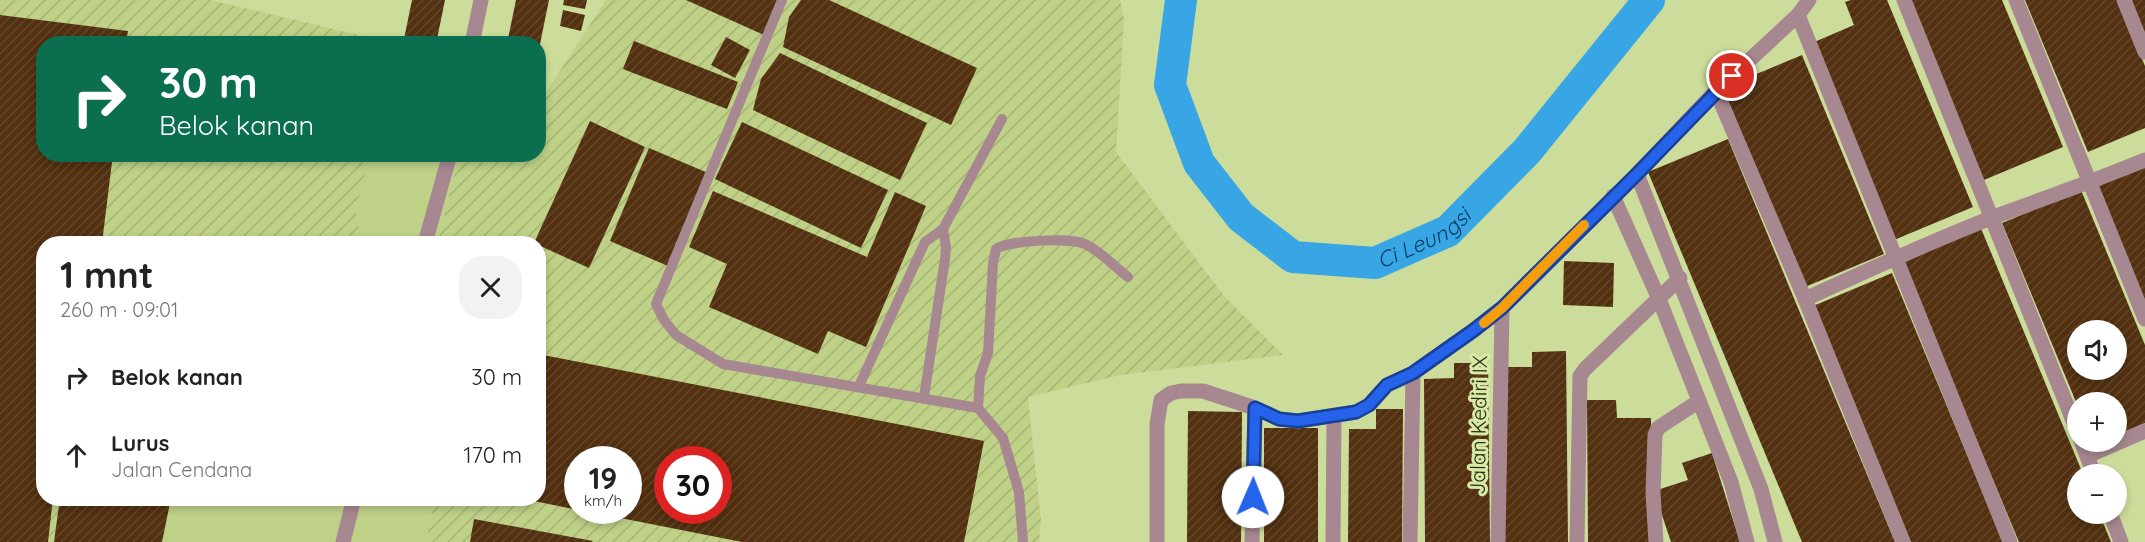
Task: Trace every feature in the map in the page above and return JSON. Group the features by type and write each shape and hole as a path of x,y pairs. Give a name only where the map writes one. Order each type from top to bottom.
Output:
{"street":[{"path":"474,36 481,0"},
{"path":"1157,542 1157,424 1161,400 1171,393 1203,391 1255,408 1279,419 1298,421 1356,412 1369,405 1387,385 1413,373 1502,308 1637,174 1716,91 1798,15 1809,0"},
{"path":"1904,0 2067,406"},
{"path":"2016,0 2145,319"},
{"path":"2124,0 2145,52"},
{"path":"1798,15 2010,542"},
{"path":"1716,91 1903,542"},
{"path":"1804,299 1896,257 1990,219 2091,183 2145,160"},
{"path":"427,236 448,162"},
{"path":"1637,174 1680,278 1761,489 1774,542"},
{"path":"1613,196 1659,299 1731,482 1747,542"},
{"path":"1577,542 1580,376 1680,278"},
{"name":"Jalan Kediri IX","path":"1498,542 1502,308"},
{"path":"1410,542 1413,373"},
{"path":"1656,542 1653,493 1654,435 1658,428 1699,401"},
{"path":"1252,542 1255,408"},
{"path":"1333,542 1334,416"},
{"path":"2087,456 2145,431"},
{"path":"2085,452 2090,464"},
{"path":"343,542 352,506"},
{"path":"2114,524 2121,542"}],"lane":[{"path":"782,0 656,304 664,320 676,335 723,364 978,408 1003,438 1019,492 1023,542"},
{"path":"859,386 925,242 943,229 1002,119"},
{"path":"924,397 945,259 943,229"},
{"path":"978,408 980,376 988,353 996,249 1000,246 1028,242 1075,241 1087,245 1128,277"}],"shaded area":[{"path":"0,0 210,0 363,36 36,36 36,162 367,162 356,211 361,236 36,236 36,506 163,506 156,542 0,542"},
{"path":"606,0 1120,0 1124,19 1116,152 1224,296 1283,355 1121,375 1028,397 1041,520 1039,542 426,542 433,506 546,506 546,236 440,236 457,162 546,162 546,92"},
{"path":"366,162 457,162 440,236 361,236 356,211"},
{"path":"163,506 433,506 426,542 156,542"}],"building":[{"path":"412,0 445,0 438,36 405,36"},
{"path":"516,0 549,0 542,36 509,36"},
{"path":"564,0 587,0 585,9 563,5"},
{"path":"686,0 780,0 764,35"},
{"path":"801,0 829,0 977,68 951,125 783,47 789,17"},
{"path":"1887,0 1973,207 1894,240 1812,43 1854,25 1845,2"},
{"path":"1909,0 2002,0 2063,147 1984,180"},
{"path":"2025,0 2118,0 2145,66 2145,128 2088,152"},
{"path":"2130,0 2145,0 2145,37"},
{"path":"563,10 585,15 581,31 560,26"},
{"path":"0,15 128,31 127,36 36,36 36,162 112,162 103,236 36,236 36,506 52,506 48,542 0,542"},
{"path":"726,37 750,50 735,78 711,65"},
{"path":"634,41 738,82 727,109 623,69"},
{"path":"780,53 927,123 900,180 753,110 761,79"},
{"path":"1802,55 1884,254 1805,287 1723,88"},
{"path":"590,121 645,147 589,268 546,249 546,236 537,236"},
{"path":"742,122 888,190 861,248 715,179"},
{"path":"1728,139 1895,542 1802,542 1648,172"},
{"path":"649,148 708,173 668,266 610,241"},
{"path":"2145,166 2145,310 2094,188"},
{"path":"2081,190 2145,345 2145,423 2127,430 2127,392 2072,392 2002,223"},
{"path":"713,191 867,257 895,192 926,206 866,347 828,331 818,354 709,307 727,264 689,247"},
{"path":"1980,226 2067,435 2067,452 2074,452 2079,464 2067,464 2067,524 2104,524 2111,542 2019,542 1901,259"},
{"path":"1564,261 1614,263 1613,307 1563,305"},
{"path":"1892,273 2003,542 1911,542 1813,306"},
{"path":"1566,351 1568,542 1503,542 1502,367 1532,367 1532,352"},
{"path":"546,356 984,441 964,542 742,542 642,522 642,446 564,446 564,507 546,503"},
{"path":"1454,363 1488,363 1490,542 1425,542 1424,379 1454,378"},
{"path":"1587,400 1616,400 1617,418 1651,418 1652,542 1588,542"},
{"path":"1376,409 1403,409 1402,542 1348,542 1349,429 1376,429"},
{"path":"1188,411 1242,412 1241,542 1187,542"},
{"path":"1264,428 1318,428 1318,542 1264,542"},
{"path":"1712,453 1740,542 1671,542 1654,491 1688,480 1682,463"},
{"path":"59,506 169,506 162,542 54,542"},
{"path":"474,519 593,541 470,542"}],"waterway":[{"name":"Ci Leungsi","path":"1181,0 1170,85 1199,163 1241,217 1293,257 1375,263 1448,231 1527,151 1649,0"}],"slow traffic":[{"path":"1484,323 1502,308 1584,225"}],"route":[{"path":"1253,497 1255,408 1279,419 1298,421 1356,412 1369,405 1387,385 1413,373 1502,308 1732,76"}]}
